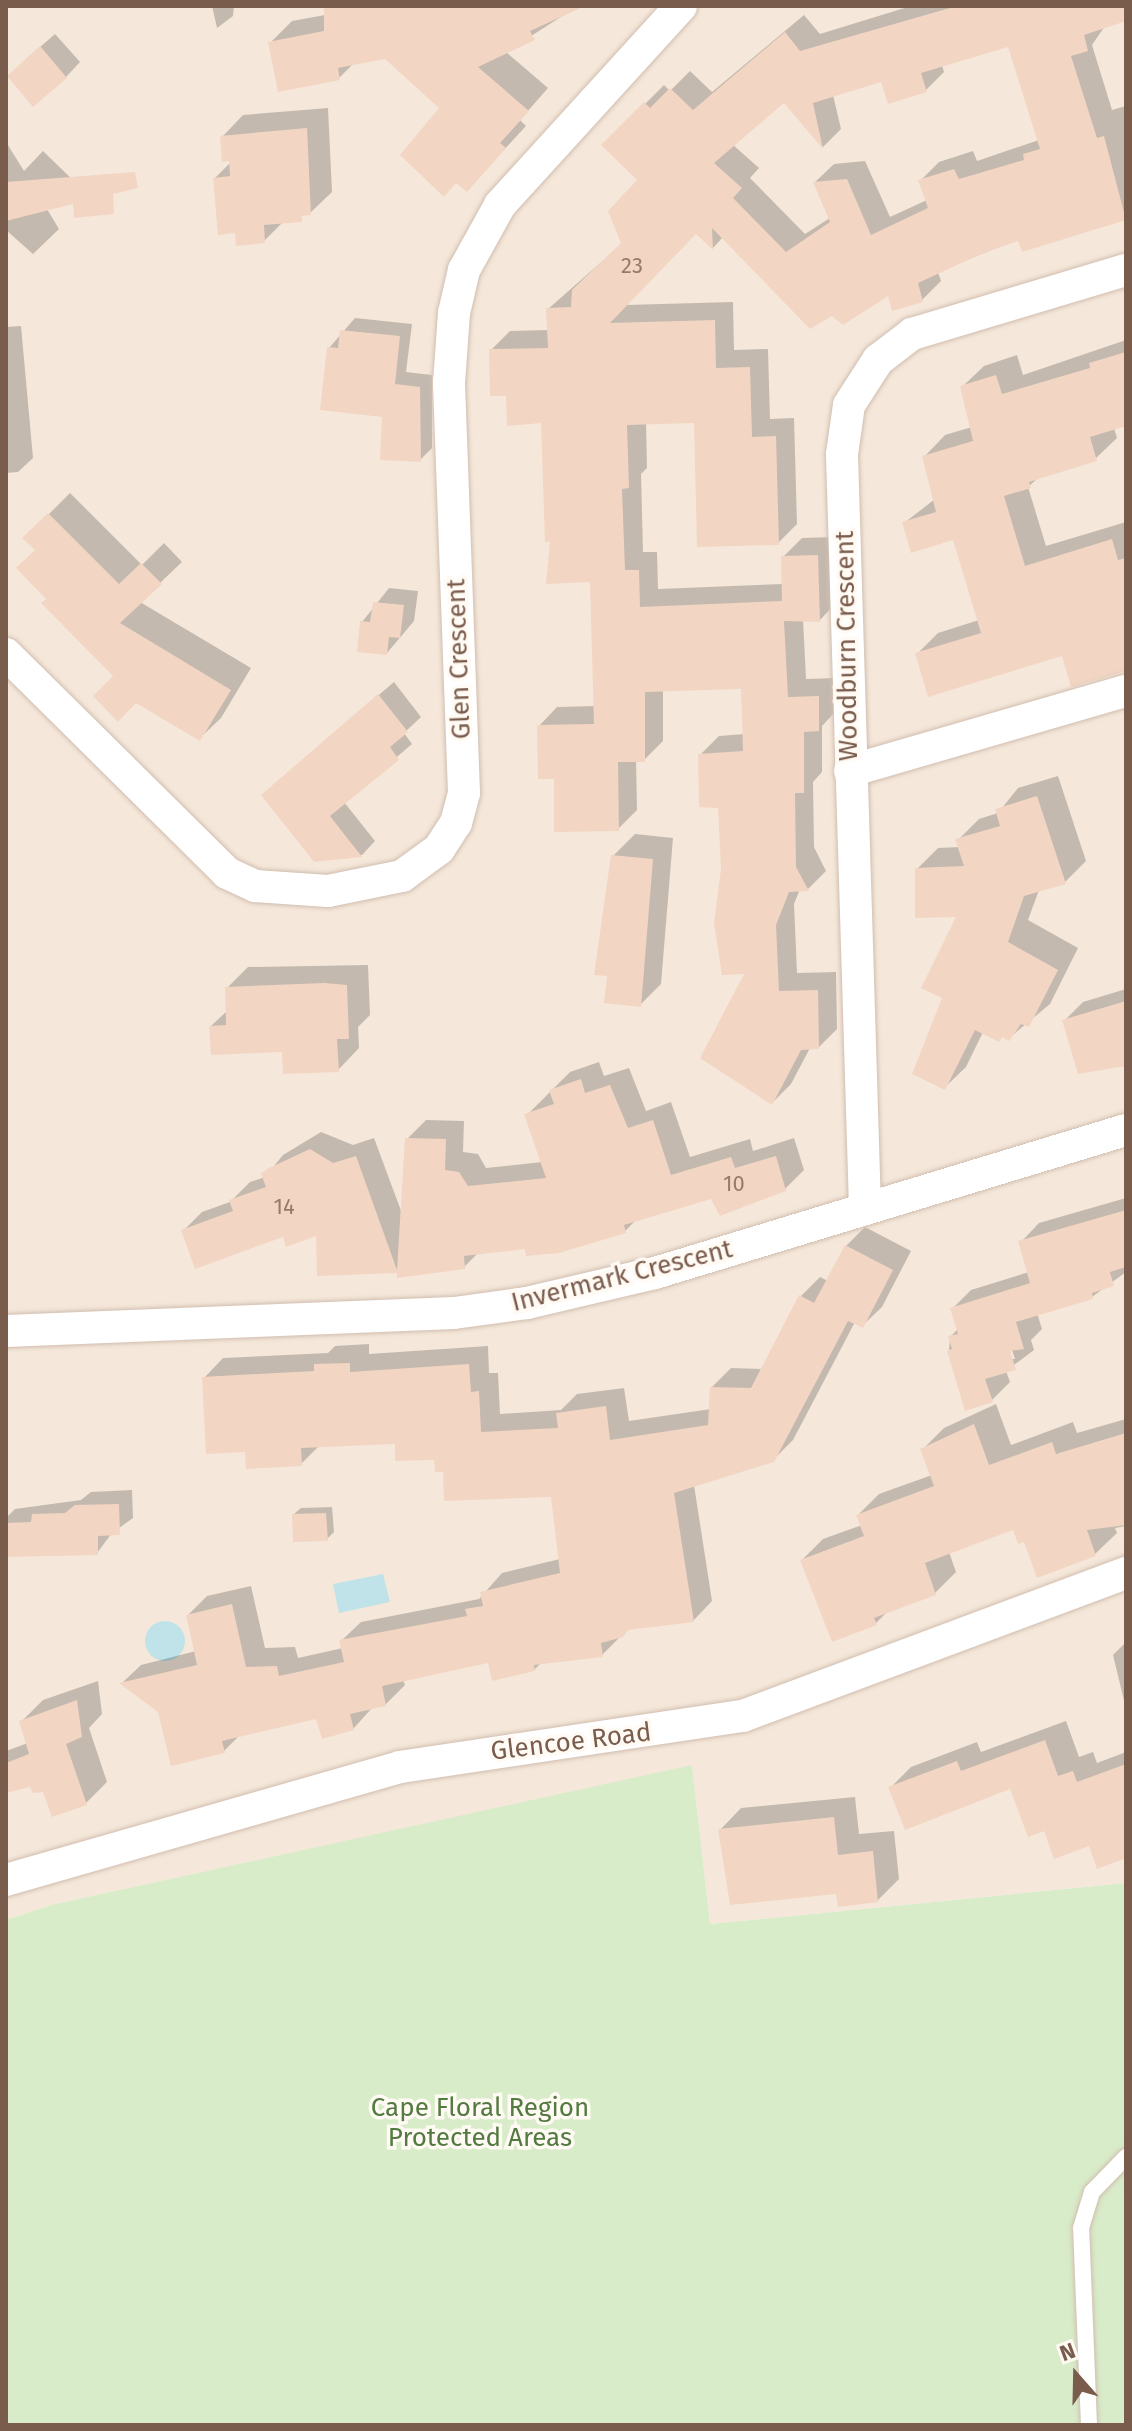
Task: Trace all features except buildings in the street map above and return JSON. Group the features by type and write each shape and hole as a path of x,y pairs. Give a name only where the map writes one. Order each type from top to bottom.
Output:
{"street":[{"name":"Glen Crescent","path":"6,654 227,873 255,886 328,891 402,876 439,849 456,823 464,793 449,383 454,313 464,270 500,205 681,6"},
{"name":"Woodburn Crescent","path":"865,1208 842,454 853,393 878,360 912,334 1126,270"},
{"path":"850,771 1126,691"},
{"name":"Invermark Crescent","path":"6,1331 454,1313 527,1303 655,1273 1126,1130"},
{"name":"Glencoe Road","path":"6,1880 400,1767 743,1716 1126,1573"}],"lane":[{"path":"1089,2425 1081,2228 1092,2192 1126,2157"}],"shaded area":[{"path":"6,6 1126,6 1126,1883 710,1924 692,1766 51,1905 6,1920"}],"green space":[{"name":"Cape Floral Region Protected Areas","path":"692,1765 710,1924 1126,1883 1126,2425 6,2425 6,1920 51,1905"}],"water":[{"path":"383,1574 390,1602 339,1613 333,1584"},
{"path":"165,1621 179,1627 185,1641 179,1655 165,1661 151,1655 145,1641 151,1627"}]}
